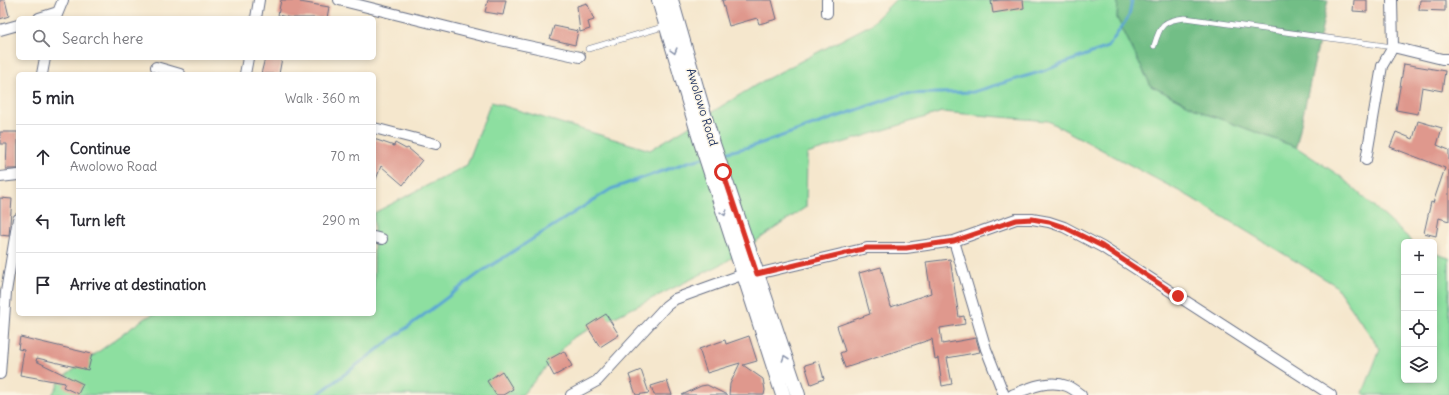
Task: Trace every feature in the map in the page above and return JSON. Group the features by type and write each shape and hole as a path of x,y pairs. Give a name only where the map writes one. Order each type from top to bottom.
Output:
{"main road":[{"name":"Awolowo Road","path":"659,0 666,26 718,174 750,274 783,395"},
{"name":"Awolowo Road","path":"670,0 705,137"},
{"name":"Awolowo Road","path":"750,274 798,395"}],"street":[{"path":"57,15 63,0"},
{"path":"256,16 259,0"},
{"path":"339,0 491,38 580,57"},
{"path":"827,0 827,13"},
{"path":"1366,160 1382,66 1392,47 1392,0"},
{"path":"0,30 16,25"},
{"path":"1392,47 1442,59 1449,59"},
{"path":"42,72 45,60"},
{"path":"245,72 248,60"},
{"path":"156,67 173,72"},
{"path":"376,129 436,144"},
{"path":"0,177 16,175"},
{"path":"571,395 597,381 666,306 676,299 750,274 867,248 906,248 954,241 1016,220 1038,220 1064,227 1102,246 1332,395"},
{"path":"0,374 3,293 16,230"},
{"path":"954,241 986,349 1004,395"},
{"path":"1012,395 1036,386 1052,384 1067,386 1081,395"}],"lane":[{"path":"1154,46 1159,28 1173,19 1186,18 1392,47"},
{"path":"588,50 666,26"}],"green space":[{"path":"895,0 1118,0 1117,18 1151,86 1207,114 1296,147 1340,176 1410,239 1401,239 1401,383 1437,383 1437,254 1449,258 1449,395 1366,395 1363,393 1380,349 1335,285 1190,197 1048,121 942,112 807,154 806,207 724,263 572,338 522,395 52,395 61,379 150,316 376,316 376,212 467,165 491,102 650,150 761,82 870,25"},
{"path":"1118,0 1328,0 1296,147 1207,114 1151,86 1117,18"}],"building":[{"path":"0,0 5,0 9,16 0,19"},
{"path":"281,0 300,0 300,2 329,7 327,16 278,15"},
{"path":"488,0 506,0 503,15 485,12"},
{"path":"722,0 772,0 777,19 759,24 757,18 729,26"},
{"path":"1023,0 1024,8 993,13 991,1"},
{"path":"1354,0 1367,0 1367,12 1353,11"},
{"path":"1420,0 1445,0 1445,11 1419,10"},
{"path":"587,3 594,20 588,22 590,29 580,32 577,6"},
{"path":"554,26 578,31 575,45 550,39"},
{"path":"264,60 282,60 279,72 262,72"},
{"path":"1404,64 1445,71 1442,91 1422,87 1418,114 1396,110"},
{"path":"1418,121 1442,128 1437,145 1449,150 1449,221 1439,218 1436,236 1424,233 1431,202 1433,203 1445,168 1390,147 1396,132 1413,139"},
{"path":"0,132 16,132 16,169 6,169 7,144 0,144"},
{"path":"376,140 394,146 395,143 406,149 408,148 422,160 403,185 381,166 376,179"},
{"path":"0,198 12,199 9,236 0,235"},
{"path":"950,259 959,317 964,316 965,324 940,328 942,344 976,338 980,352 947,358 952,384 942,386 938,358 935,359 932,339 845,368 840,353 845,351 837,326 870,314 859,273 881,267 891,307 931,293 926,262"},
{"path":"606,314 619,335 600,347 587,326"},
{"path":"749,336 757,361 743,365 763,379 765,390 764,395 729,395 730,384 740,363 707,373 699,349 725,340 726,344"},
{"path":"20,337 92,354 88,370 37,358 36,361 83,384 78,394 63,387 65,383 20,375 24,350 18,349"},
{"path":"564,351 572,366 554,376 546,361"},
{"path":"819,361 824,379 811,384 805,365"},
{"path":"641,370 649,393 636,395 629,375"},
{"path":"502,371 513,389 503,395 496,395 487,381"},
{"path":"667,381 672,395 654,395 651,386"},
{"path":"707,385 727,395 682,395 701,386"}],"waterway":[{"path":"720,154 753,146 903,94 973,92 1043,71 1108,47 1129,16 1132,0"},
{"path":"317,395 481,272 611,189 703,158"}],"route":[{"path":"723,172 757,274 867,248 906,248 954,241 1016,220 1032,219 1049,222 1064,227 1102,246 1178,296"}]}
